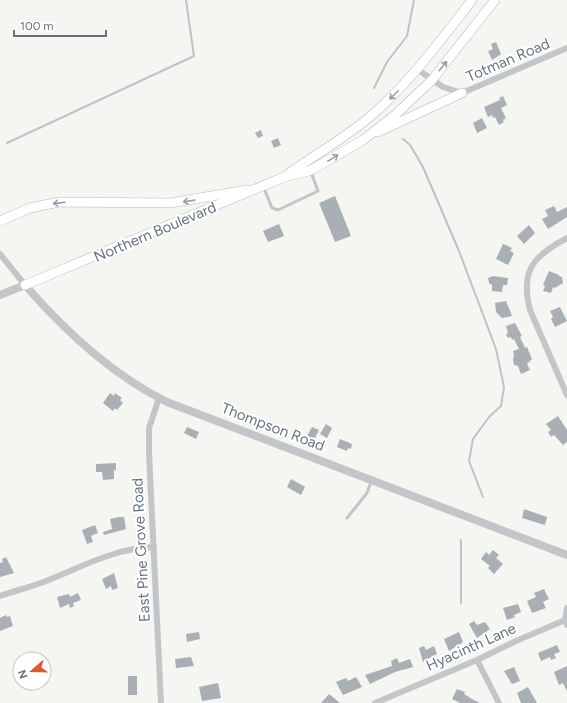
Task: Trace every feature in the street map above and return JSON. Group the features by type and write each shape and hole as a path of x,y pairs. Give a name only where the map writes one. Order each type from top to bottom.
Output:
{"main road":[{"name":"Northern Boulevard","path":"284,178 304,162 342,139 371,116 417,69 472,0"},
{"name":"Northern Boulevard","path":"24,285 264,186 311,170 363,140 405,106 432,80 495,0"},
{"path":"363,140 462,93"},
{"path":"0,221 30,208 59,202 170,203 243,190 255,190"}],"street":[{"name":"Totman Road","path":"417,69 443,87 462,93 567,48"},
{"path":"567,238 541,254 529,270 526,283 526,295 530,310 567,395"},
{"path":"0,254 24,285 0,295"},
{"name":"Thompson Road","path":"24,285 47,311 72,335 129,380 159,398 567,555"},
{"name":"East Pine Grove Road","path":"159,398 153,412 149,428 160,703"},
{"path":"0,596 40,583 116,553 132,548 154,547"},
{"name":"Hyacinth Lane","path":"375,703 477,660 516,641 566,623 567,608"},
{"path":"477,660 499,703"}],"lane":[{"path":"264,186 272,208 278,210 318,191 311,170"},
{"path":"347,518 367,493 372,480"}],"building":[{"path":"496,42 501,54 492,60 488,51 493,49 491,44"},
{"path":"503,96 507,105 501,108 506,118 503,120 504,122 499,125 495,117 493,118 492,115 488,117 484,107 500,100 499,98"},
{"path":"482,118 487,128 477,133 473,123"},
{"path":"261,130 263,136 258,138 255,133"},
{"path":"278,138 281,145 274,148 271,141"},
{"path":"335,196 351,236 335,242 319,203"},
{"path":"554,206 557,212 567,207 567,217 548,229 542,219 548,216 545,210"},
{"path":"279,224 284,236 268,242 263,231"},
{"path":"529,225 535,233 524,244 517,236"},
{"path":"503,244 512,248 510,251 514,253 508,265 496,259"},
{"path":"549,271 562,277 563,283 555,288 553,287 551,293 543,291 545,286 543,285"},
{"path":"493,276 508,278 507,285 503,285 502,292 492,291 492,285 489,283 488,278"},
{"path":"506,301 512,316 502,318 496,312 495,303"},
{"path":"560,307 567,321 555,327 551,319 553,317 550,311"},
{"path":"515,323 522,336 520,337 525,348 527,347 532,359 527,364 530,370 521,374 518,366 514,365 513,360 513,351 519,349 514,339 512,340 511,337 508,338 506,334 508,333 506,326"},
{"path":"110,393 114,396 115,393 122,398 120,400 123,403 117,410 115,408 113,411 103,403"},
{"path":"558,416 567,430 567,442 563,445 554,435 551,437 548,432 551,430 546,424"},
{"path":"326,424 332,428 327,438 320,434"},
{"path":"187,427 199,432 196,439 184,433"},
{"path":"312,427 319,430 314,440 307,436"},
{"path":"340,439 352,444 351,449 348,448 347,451 337,447"},
{"path":"116,463 114,479 103,480 102,472 96,472 96,464"},
{"path":"291,479 305,487 301,495 287,487"},
{"path":"524,509 547,517 545,525 522,518"},
{"path":"124,517 126,529 104,535 103,532 112,529 110,519"},
{"path":"95,525 98,533 91,536 93,542 87,544 82,530"},
{"path":"493,550 499,555 496,558 503,564 494,574 488,568 490,566 481,559 486,552 489,555"},
{"path":"6,557 14,573 0,577 0,563 3,562 2,559"},
{"path":"114,573 118,588 112,590 111,586 106,589 102,579"},
{"path":"544,589 549,599 543,602 546,608 532,613 527,601 536,597 534,593"},
{"path":"78,593 81,600 73,603 74,606 70,608 69,604 60,608 57,597 69,594 70,597"},
{"path":"518,604 521,612 514,615 515,617 507,620 503,608"},
{"path":"6,615 7,617 10,616 13,626 0,631 0,618"},
{"path":"474,621 477,625 485,622 490,629 477,638 469,624"},
{"path":"199,632 200,639 187,642 186,634"},
{"path":"459,632 463,642 449,651 444,639"},
{"path":"557,645 560,652 554,654 556,658 551,660 550,657 541,661 538,653"},
{"path":"424,646 426,650 434,646 437,654 423,662 419,648"},
{"path":"191,657 194,666 176,668 175,659"},
{"path":"397,658 399,663 410,659 413,667 395,672 370,684 365,675 392,666 391,661"},
{"path":"567,666 567,691 563,683 559,685 554,672"},
{"path":"514,667 520,681 512,684 504,671"},
{"path":"128,676 137,676 137,695 128,695"},
{"path":"356,677 362,687 343,695 336,682 346,678 348,681"},
{"path":"218,683 221,698 202,701 199,687"},
{"path":"528,687 537,703 521,703 517,693"},
{"path":"457,689 465,692 464,694 480,703 460,703 452,699"},
{"path":"329,694 340,703 321,703"}],"waterway":[{"path":"7,143 194,56 186,0"},
{"path":"374,88 387,62 407,36 414,0"},
{"path":"403,139 410,145 423,167 459,251 496,349 504,387 501,406 489,417 473,439 469,461 483,497"},
{"path":"461,540 461,603"}]}
